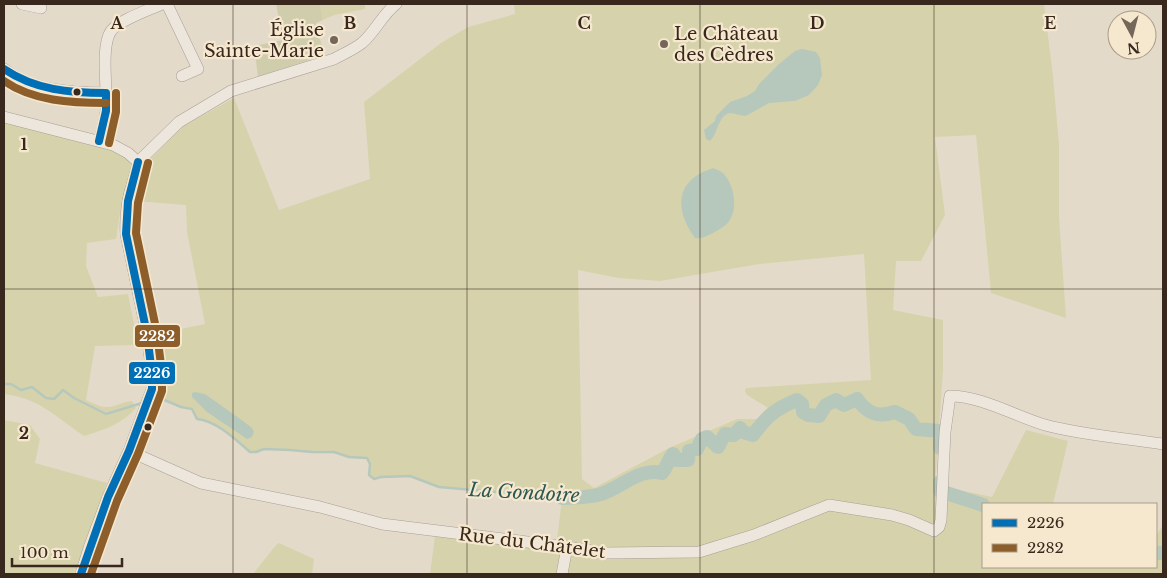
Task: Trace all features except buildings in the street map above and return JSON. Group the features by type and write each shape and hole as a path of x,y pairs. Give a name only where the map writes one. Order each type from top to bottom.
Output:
{"street":[{"path":"22,4 41,8"},
{"path":"99,141 106,111 107,39 112,30 122,23 162,4"},
{"path":"167,4 198,69 182,76"},
{"path":"81,574 108,497 129,451 152,389 152,374 146,334 126,234 125,217 138,162 178,122 231,91 334,59 348,52 362,43 384,14 396,4"},
{"path":"4,69 14,77 28,83 77,93 106,93"},
{"path":"4,117 114,145 128,153 138,162"},
{"name":"Rue du Châtelet","path":"129,451 201,483 320,507 382,524 567,546 614,554 699,552 754,535 829,505 892,515 934,531 939,527 941,516 945,432 950,396 970,398 1025,418 1063,429 1163,444"},
{"path":"562,574 567,546"}],"shaded area":[{"path":"276,4 320,4 323,20 316,23 324,55 258,77 254,46 283,40"},
{"path":"320,4 365,4 365,9 334,15 323,20"},
{"path":"514,4 1044,4 1059,145 1059,217 1066,318 991,293 976,135 935,137 945,215 921,261 896,261 893,310 943,320 943,370 935,485 992,497 1026,430 1068,441 1053,503 982,503 982,568 1157,568 1157,534 1163,525 1163,574 430,574 435,536 556,549 562,498 442,487 408,476 374,479 369,475 370,464 367,458 349,457 334,452 264,449 250,452 219,427 197,419 192,409 181,407 162,399 156,404 160,382 151,335 205,324 187,232 186,205 122,200 116,239 87,243 86,266 98,297 128,294 138,345 95,346 86,400 105,407 132,401 136,408 131,414 106,429 84,436 47,409 16,396 4,394 4,121 93,143 127,157 143,167 182,127 234,98 279,210 370,179 364,102 441,43 468,27 515,14","holes":["864,254 871,380 746,388 747,395 768,408 767,414 756,419 737,419 669,448 594,488 582,479 578,270 618,278 660,281 759,264"]},
{"path":"802,49 816,52 820,58 822,75 818,85 809,95 795,101 769,103 746,116 726,114 713,138 710,141 706,139 704,130 715,121 716,116 730,102 755,91 759,84 779,64 795,51"},
{"path":"713,168 727,177 732,188 733,213 726,225 704,237 695,238 684,217 681,206 682,197 685,188 691,180 700,173"},
{"path":"192,393 205,394 252,428 254,432 252,437 247,439 207,412 192,397"},
{"path":"4,420 30,425 40,439 35,463 107,483 74,574 4,574"},
{"path":"279,543 314,559 312,574 253,574"}],"waterway":[{"name":"La Gondoire","path":"4,384 11,384 21,390 32,387 46,398 54,399 63,390 74,398 106,414 142,403"},
{"name":"La Gondoire","path":"156,404 162,399 181,407 192,409 197,419 219,427 250,452 264,449 334,452 349,457 367,458 370,464 369,475 374,479 410,476 439,487 562,498"},
{"name":"La Gondoire","path":"562,498 597,495 638,475 654,472 662,473 673,454 677,460 688,460 689,451 697,449 702,439 707,437 718,447 725,434 734,435 740,428 743,432 753,435 772,414 797,400 802,404 803,412 808,415 819,416 826,405 836,400 844,405 857,399 865,408 873,413 889,414 895,412 909,419 916,429 940,431 940,448"},
{"name":"La Gondoire","path":"940,482 940,491 982,505"},
{"name":"La Gondoire","path":"1157,553 1163,553"}],"transit line":[{"name":"2226","path":"4,69 28,82 40,86 66,91 106,93"},
{"name":"2282","path":"4,81 27,93 53,100 106,103"},
{"name":"2226","path":"99,141 106,111 106,93"},
{"name":"2282","path":"109,143 116,112 116,93"},
{"name":"2226","path":"81,574 108,497 129,451 152,389 147,334 126,234 128,201 138,162"},
{"name":"2282","path":"91,574 117,501 138,454 162,391 162,373 157,333 136,233 138,203 148,163"}],"place":[{"name":"Église Sainte-Marie","path":"334,40"},
{"name":"Le Château des Cèdres","path":"664,44"}]}
